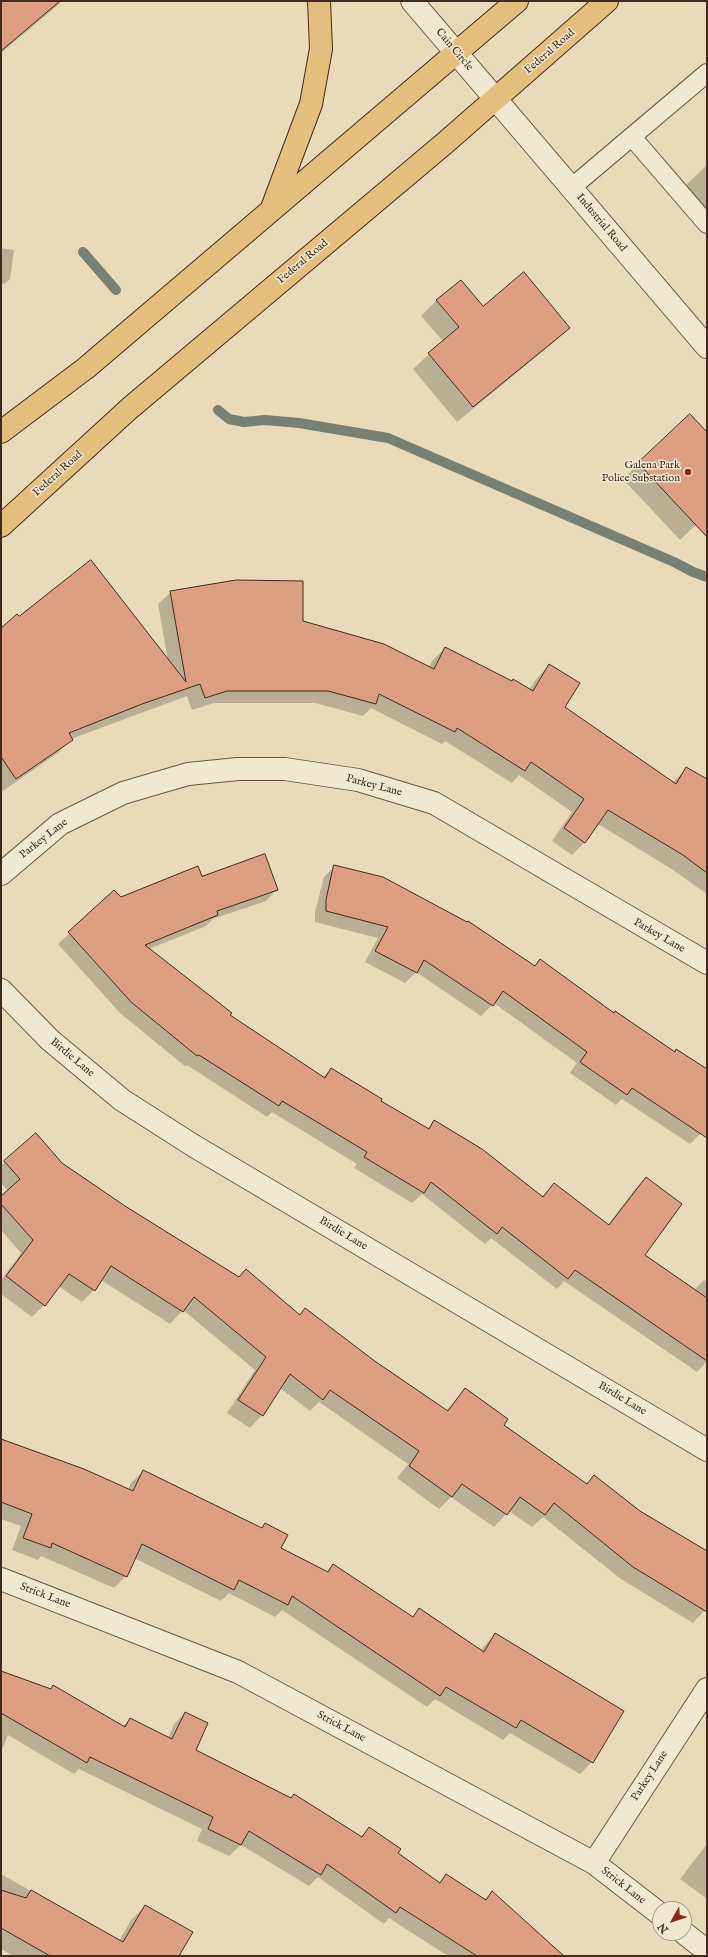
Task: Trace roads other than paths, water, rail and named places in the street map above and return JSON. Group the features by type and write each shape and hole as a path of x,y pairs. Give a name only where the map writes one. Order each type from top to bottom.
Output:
{"main road":[{"path":"272,210 311,104 321,49 319,1"},
{"path":"1,432 86,368 517,1"},
{"name":"Federal Road","path":"1,526 130,408 496,99 607,1"}],"street":[{"name":"Cain Circle","path":"412,1 496,99"},
{"name":"Industrial Road","path":"496,99 705,340"},
{"name":"Parkey Lane","path":"1,874 60,824 123,793 188,774 238,769 285,769 358,780 434,803 707,963"},
{"name":"Birdie Lane","path":"1,990 50,1040 122,1100 194,1146 707,1450"},
{"name":"Strick Lane","path":"1,1579 238,1672 594,1863 652,1908"},
{"name":"Parkey Lane","path":"594,1863 707,1689"},
{"path":"692,1939 707,1951"}],"lane":[{"path":"572,188 707,73"},
{"path":"632,137 707,224"}],"waterway":[{"path":"83,252 116,290"},
{"path":"218,410 229,419 244,422 265,420 299,423 388,438 707,577"}],"place":[{"name":"Galena Park Police Substation","path":"688,472"}]}
